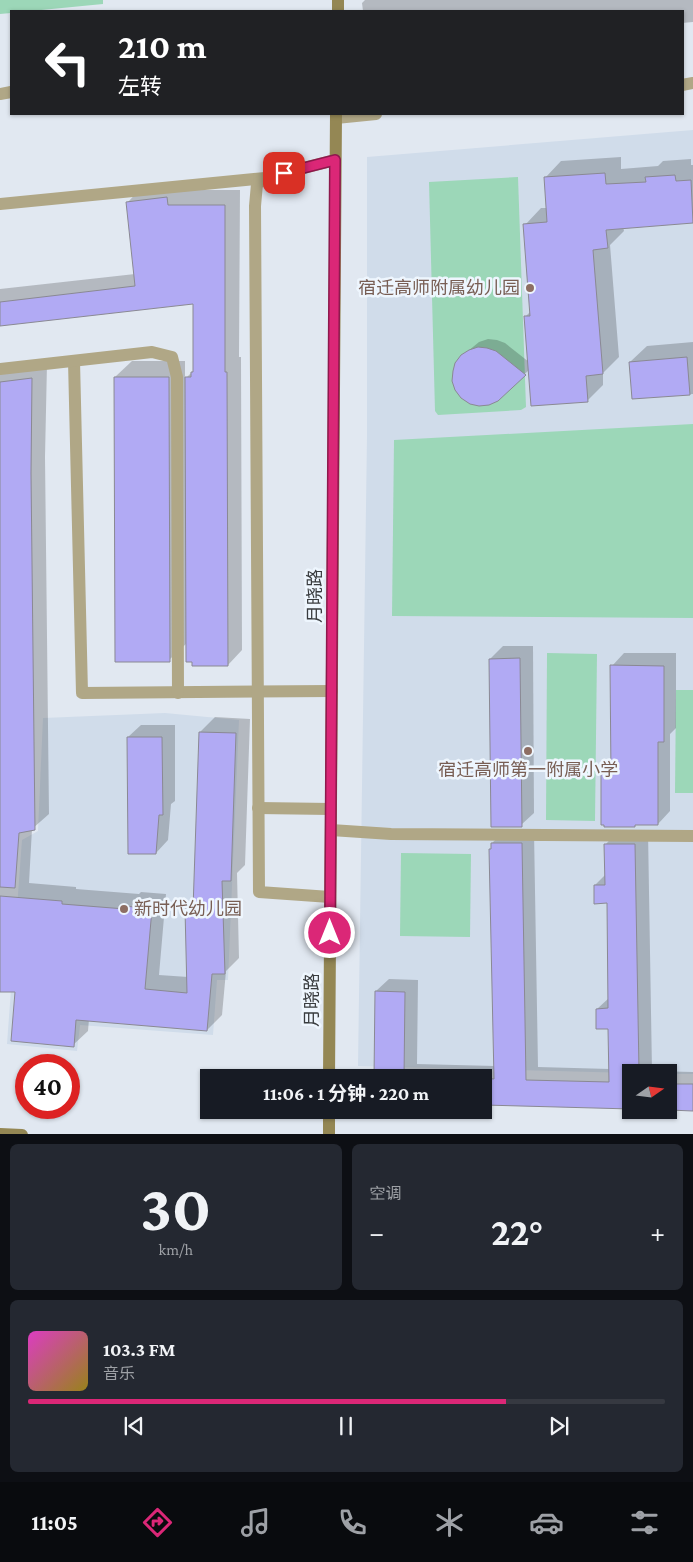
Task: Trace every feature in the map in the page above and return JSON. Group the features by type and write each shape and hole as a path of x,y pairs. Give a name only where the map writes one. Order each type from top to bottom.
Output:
{"street":[{"path":"336,116 356,115"},
{"name":"月晓路","path":"329,1069 336,116"},
{"path":"0,204 268,177 335,160"},
{"path":"268,177 258,184 255,206 259,892 330,897"},
{"path":"0,370 152,352 172,357 177,376 178,693"},
{"path":"74,361 82,693 332,692"},
{"path":"258,808 331,809"},
{"path":"331,830 391,834 693,836"},
{"path":"329,1119 329,1134"},
{"path":"0,1134 22,1134"}],"shaded area":[{"name":"宿迁高师第一附属小学","path":"693,130 693,1074 678,1074 678,1064 622,1064 622,1073 358,1066 367,436 367,157"},
{"name":"新时代幼儿园","path":"165,713 239,720 228,980 217,980 213,1035 80,1025 77,1051 7,1044 22,840 38,831 43,718"}],"green space":[{"path":"0,0 103,0 103,4 41,10 10,10 10,13 0,14"},
{"path":"518,177 526,407 521,410 438,415 435,411 429,182"},
{"path":"693,424 693,618 392,616 394,440"},
{"path":"547,653 597,654 595,821 546,820"},
{"path":"676,690 693,690 693,793 675,793"},
{"path":"401,853 471,854 470,937 400,936"}],"building":[{"path":"605,173 606,184 646,182 645,177 675,175 676,181 691,180 693,223 606,230 608,248 593,250 603,374 586,376 588,402 531,406 524,316 530,316 523,224 547,222 544,177"},
{"path":"167,197 168,205 225,205 228,666 192,666 192,662 186,662 185,377 191,377 191,372 193,372 193,304 0,326 0,302 135,286 126,202"},
{"path":"478,347 496,351 526,375 498,401 489,405 479,406 470,404 461,398 455,390 452,381 455,363 461,355"},
{"path":"687,357 690,395 632,399 629,362"},
{"path":"114,377 169,377 170,662 115,662"},
{"path":"32,378 31,473 35,830 19,833 15,888 0,887 0,382"},
{"path":"520,658 522,827 491,827 489,659"},
{"path":"610,665 664,666 664,742 658,742 658,825 604,827 604,825 601,825 601,774 611,774"},
{"path":"199,732 236,733 231,881 222,881 225,974 212,974 207,1031 76,1020 74,1047 11,1041 15,992 0,992 0,896 62,901 62,904 152,909 145,989 187,993 185,909 193,909"},
{"path":"127,737 162,737 163,815 159,815 156,854 128,854"},
{"path":"491,843 522,843 526,1080 609,1082 608,1029 596,1029 596,1009 608,1008 607,903 594,904 594,885 605,885 604,844 635,844 639,1064 622,1064 622,1109 492,1105 492,1079 494,1079 489,849 491,849"},
{"path":"375,991 405,992 404,1069 374,1069"},
{"path":"678,1084 693,1084 693,1111 678,1110"}],"place":[{"name":"宿迁高师附属幼儿园","path":"530,288"},
{"name":"宿迁高师第一附属小学","path":"528,751"},
{"name":"新时代幼儿园","path":"124,909"}],"route":[{"path":"284,173 335,160 330,933"}]}
